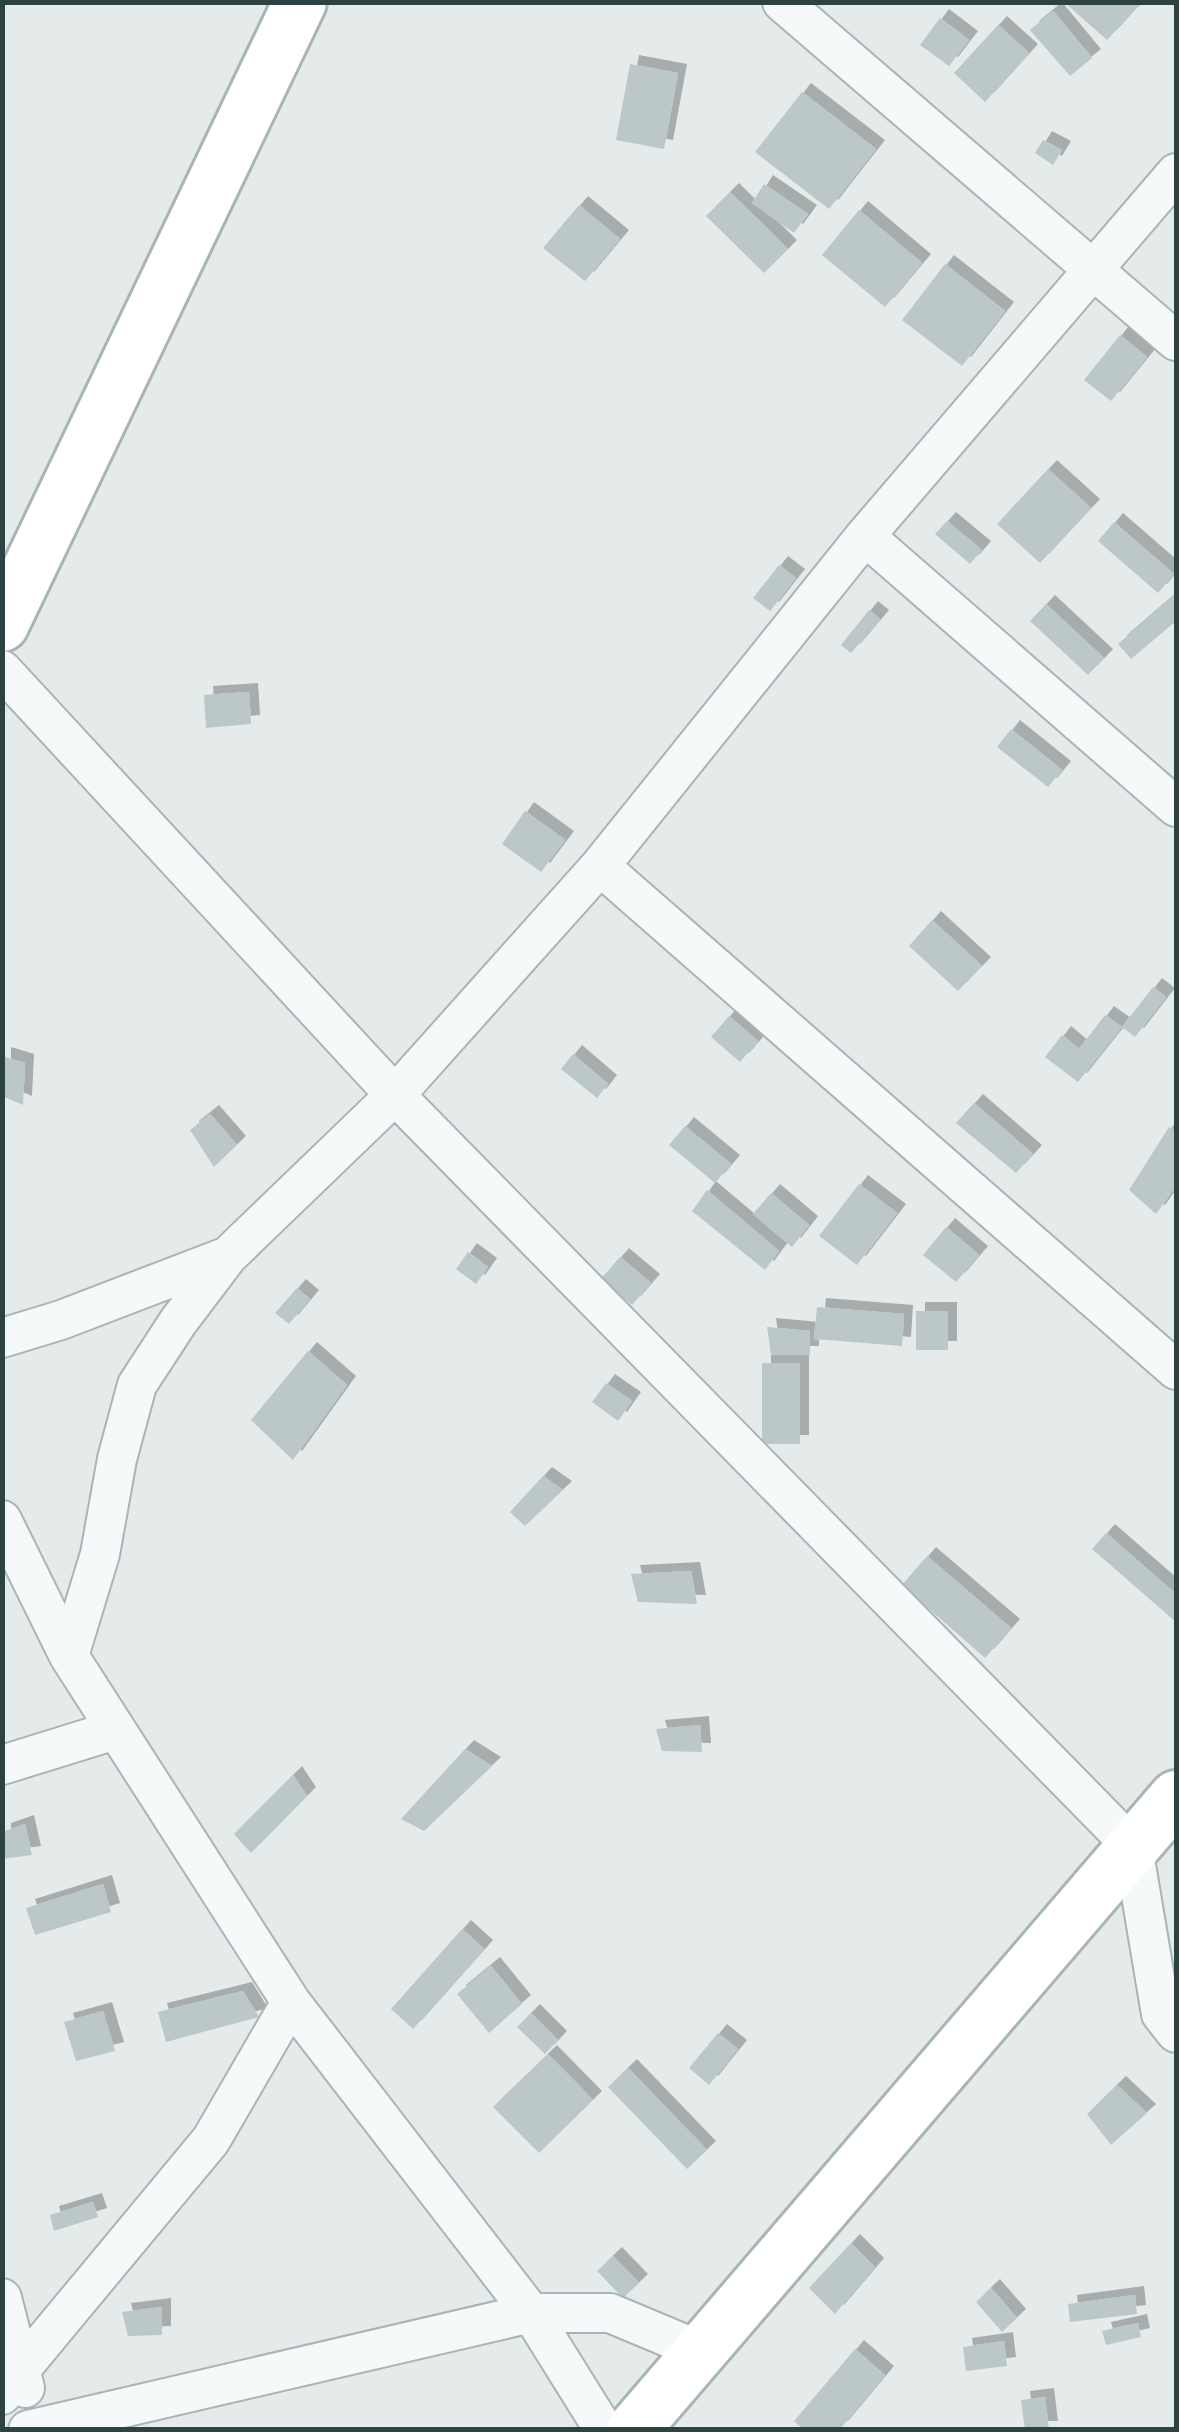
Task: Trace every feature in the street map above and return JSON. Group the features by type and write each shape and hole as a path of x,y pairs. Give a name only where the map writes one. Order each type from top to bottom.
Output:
{"street":[{"path":"2,625 300,2"},
{"path":"782,2 1176,341"},
{"path":"69,1656 100,1554 117,1459 138,1386 178,1322 228,1256 394,1095 600,866 865,536 1176,173"},
{"path":"865,536 1176,807"},
{"path":"2,670 394,1095 1133,1847 1161,2014 1176,2034"},
{"path":"600,866 1176,1370"},
{"path":"2,1338 61,1320 228,1256"},
{"path":"2,1520 69,1656 292,2002 531,2313 604,2430"},
{"path":"2,1765 115,1730"},
{"path":"633,2430 1176,1797"},
{"path":"11,2382 211,2140 292,2002"},
{"path":"2,2298 11,2382 34,2429 531,2313 610,2313 700,2351"}],"building":[{"path":"1064,2 1134,2 1138,6 1107,40"},
{"path":"1053,11 1092,58 1070,76 1030,30"},
{"path":"940,18 969,40 949,66 920,45"},
{"path":"998,25 1029,53 985,102 954,73"},
{"path":"630,64 678,73 664,149 616,140"},
{"path":"802,92 876,149 829,209 755,152"},
{"path":"1043,140 1062,150 1053,165 1035,153"},
{"path":"764,184 808,214 794,233 752,203"},
{"path":"730,192 788,249 764,273 706,216"},
{"path":"579,205 620,239 585,281 543,248"},
{"path":"859,210 922,263 885,307 822,255"},
{"path":"945,264 1005,311 962,366 902,320"},
{"path":"1120,335 1147,357 1111,401 1084,380"},
{"path":"1048,469 1091,508 1040,563 997,524"},
{"path":"947,521 982,550 970,564 935,534"},
{"path":"1114,522 1174,574 1158,593 1098,541"},
{"path":"779,565 796,578 770,611 753,598"},
{"path":"1176,594 1176,621 1131,659 1118,644"},
{"path":"1046,604 1104,658 1088,675 1030,621"},
{"path":"869,610 880,619 851,653 841,645"},
{"path":"249,692 251,724 206,728 204,695"},
{"path":"1011,729 1062,770 1048,787 997,747"},
{"path":"525,811 565,840 541,872 502,844"},
{"path":"932,920 982,966 958,991 909,946"},
{"path":"1153,987 1166,997 1135,1037 1122,1027"},
{"path":"1105,1015 1122,1027 1078,1082 1045,1057 1062,1035 1079,1049"},
{"path":"729,1016 758,1041 740,1062 711,1037"},
{"path":"573,1054 608,1084 597,1098 561,1069"},
{"path":"2,1056 25,1063 23,1105 2,1096"},
{"path":"974,1103 1033,1154 1016,1173 956,1123"},
{"path":"210,1114 237,1145 214,1167 190,1130"},
{"path":"685,1126 731,1164 715,1183 669,1145"},
{"path":"1169,1127 1176,1132 1176,1186 1156,1214 1129,1190"},
{"path":"859,1184 897,1213 857,1265 819,1236"},
{"path":"707,1190 779,1251 765,1270 692,1211"},
{"path":"771,1193 809,1225 792,1247 753,1214"},
{"path":"946,1227 979,1255 956,1282 923,1255"},
{"path":"468,1252 488,1267 476,1284 456,1269"},
{"path":"620,1257 651,1283 632,1305 601,1279"},
{"path":"297,1288 310,1299 289,1324 275,1313"},
{"path":"817,1307 904,1314 902,1346 814,1339"},
{"path":"916,1311 948,1311 948,1350 916,1350"},
{"path":"767,1327 810,1331 810,1355 771,1355"},
{"path":"308,1351 347,1385 293,1460 251,1420"},
{"path":"762,1363 800,1363 800,1444 762,1444"},
{"path":"606,1383 632,1401 618,1421 592,1402"},
{"path":"543,1476 563,1490 525,1526 510,1512"},
{"path":"1106,1533 1176,1594 1176,1622 1092,1549"},
{"path":"927,1556 1011,1628 985,1658 902,1585"},
{"path":"691,1571 697,1604 638,1602 631,1574"},
{"path":"700,1725 702,1752 662,1751 656,1729"},
{"path":"465,1749 492,1766 424,1831 401,1819"},
{"path":"293,1775 307,1796 251,1853 234,1834"},
{"path":"25,1824 32,1855 2,1859 2,1832"},
{"path":"103,1884 111,1912 35,1935 26,1908"},
{"path":"462,1929 484,1949 413,2029 391,2009"},
{"path":"491,1966 522,2004 489,2033 457,1994"},
{"path":"243,1991 259,2017 166,2042 158,2012"},
{"path":"103,2011 115,2051 76,2061 64,2022"},
{"path":"531,2013 558,2040 545,2054 517,2027"},
{"path":"718,2033 738,2049 709,2085 689,2068"},
{"path":"548,2054 593,2100 539,2153 493,2107"},
{"path":"628,2068 707,2150 687,2169 608,2087"},
{"path":"1117,2085 1147,2113 1111,2145 1087,2114"},
{"path":"93,2202 98,2217 54,2231 50,2215"},
{"path":"851,2243 875,2267 835,2314 809,2288"},
{"path":"613,2256 639,2283 623,2298 597,2271"},
{"path":"991,2288 1017,2318 1002,2332 976,2302"},
{"path":"1135,2295 1137,2314 1070,2322 1068,2304"},
{"path":"162,2307 162,2335 128,2336 122,2312"},
{"path":"1138,2323 1141,2337 1106,2345 1102,2331"},
{"path":"1004,2341 1007,2366 966,2371 963,2347"},
{"path":"855,2349 885,2375 839,2430 804,2430 794,2421"},
{"path":"1045,2397 1049,2430 1025,2430 1021,2400"}]}
